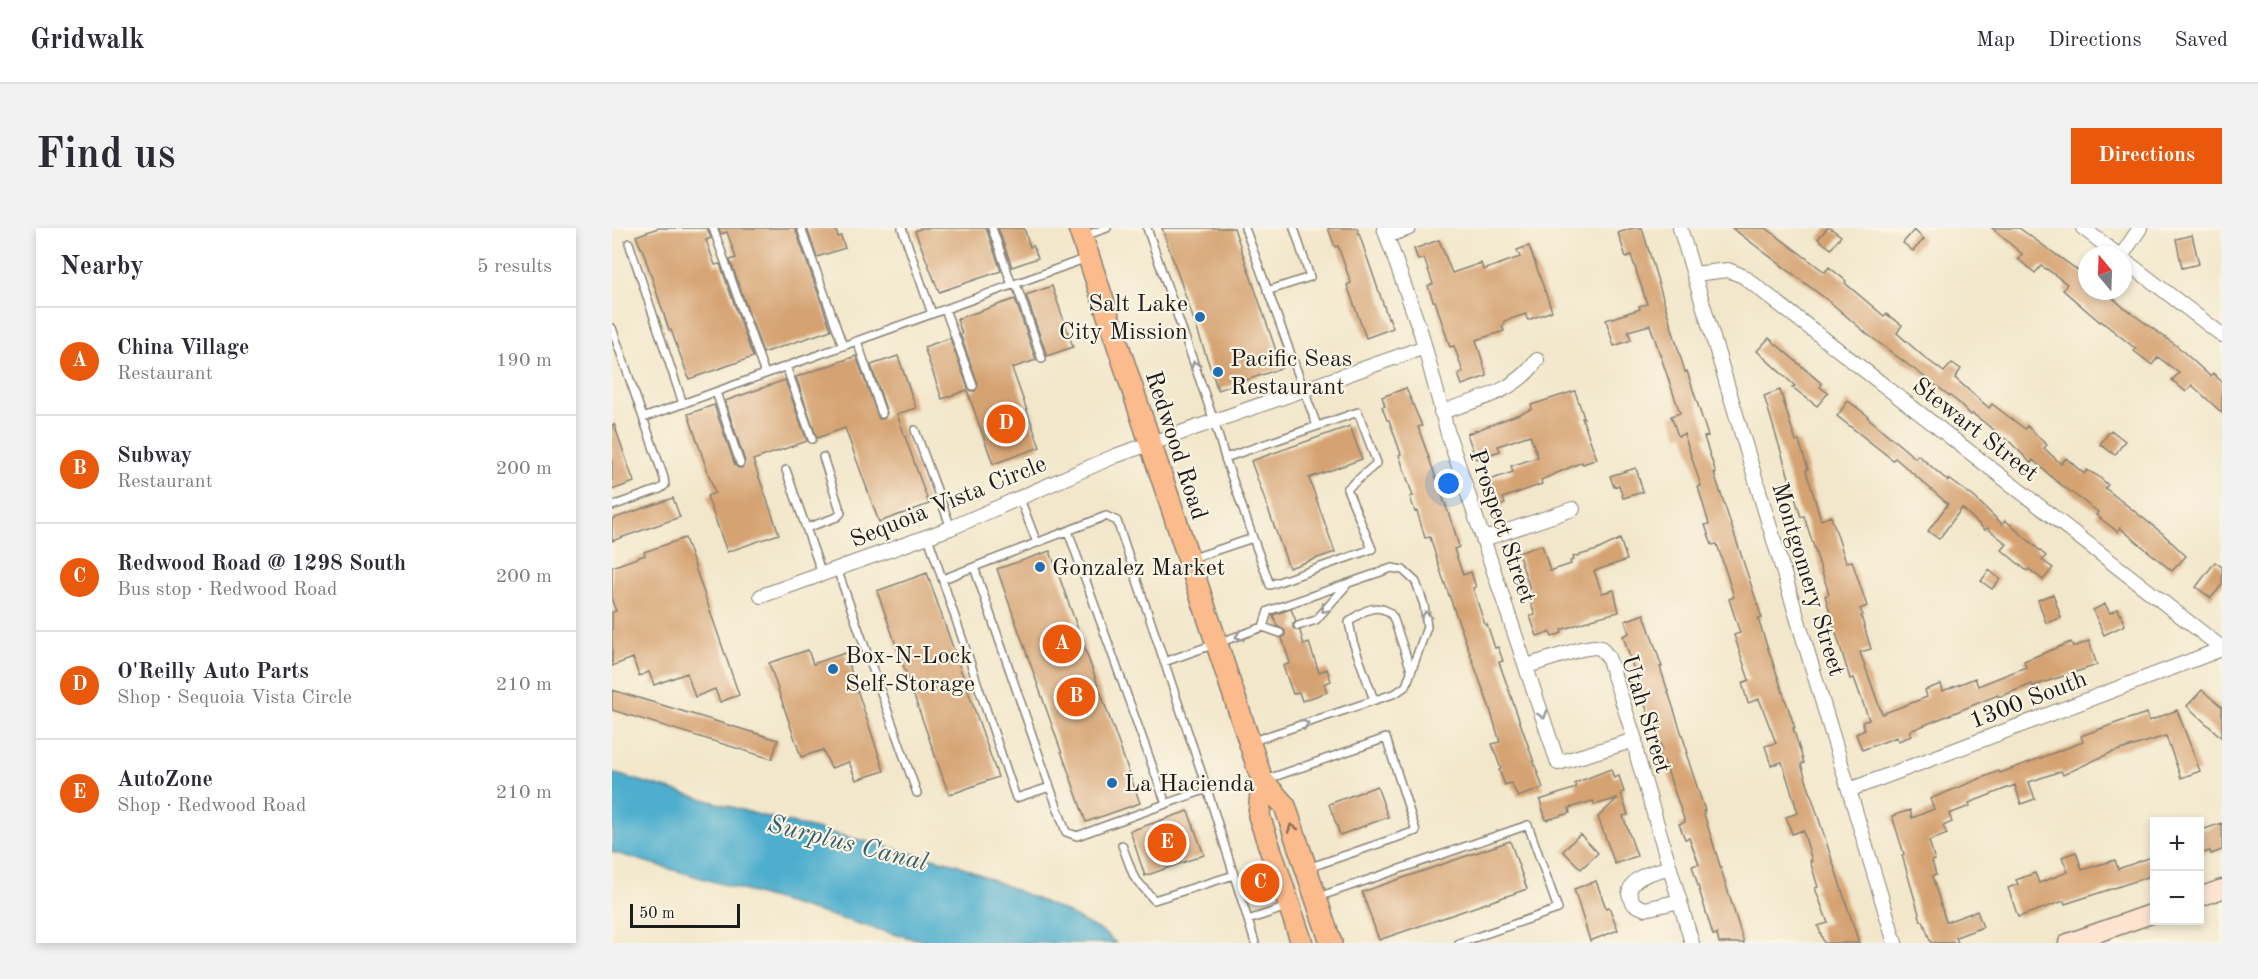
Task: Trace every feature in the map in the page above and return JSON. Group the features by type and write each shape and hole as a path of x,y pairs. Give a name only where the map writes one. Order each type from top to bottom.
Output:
{"main road":[{"name":"Redwood Road","path":"1080,232 1187,560 1262,780 1285,806 1331,943"},
{"name":"Redwood Road","path":"1262,780 1259,816 1302,943"},
{"path":"2204,895 2222,890"},
{"path":"2068,943 2150,914"}],"street":[{"path":"1386,232 1409,228"},
{"name":"Montgomery Street","path":"1680,228 1895,943"},
{"path":"2083,228 2107,246"},
{"path":"2128,246 2140,228"},
{"name":"Prospect Street","path":"1386,232 1425,347 1441,412 1558,763 1635,740"},
{"path":"2132,265 2222,335"},
{"name":"Stewart Street","path":"1694,274 1728,270 1743,276 2222,648"},
{"name":"Sequoia Vista Circle","path":"761,596 951,528 1111,457 1425,347"},
{"path":"1441,412 1508,388 1530,371 1537,360"},
{"path":"1484,539 1573,510"},
{"name":"Utah Street","path":"1527,666 1594,647 1601,648 1611,662 1692,943"},
{"name":"1300 South","path":"1849,790 2222,648"},
{"path":"1670,867 1638,879 1632,883 1629,894 1634,904 1645,909 1680,901"}],"lane":[{"path":"713,228 765,374"},
{"path":"801,228 843,346"},
{"path":"902,228 932,314"},
{"path":"992,228 1042,359"},
{"path":"1080,232 1107,228"},
{"path":"1147,228 1225,458 1270,585 1372,549 1347,489 1377,464 1358,412 1225,458"},
{"path":"1245,228 1317,426"},
{"path":"1267,291 1310,277 1294,228"},
{"path":"629,243 683,404"},
{"path":"643,418 1089,257"},
{"path":"945,309 973,386"},
{"path":"612,328 665,484 660,489 612,506"},
{"path":"857,341 882,414"},
{"path":"786,366 812,439"},
{"path":"716,392 740,463"},
{"path":"915,430 951,528"},
{"path":"806,528 837,517 841,513 823,457"},
{"path":"786,470 822,574"},
{"path":"1020,499 1037,543"},
{"path":"943,579 1106,516 1117,521 1207,789 1255,943"},
{"path":"1068,531 1166,804"},
{"path":"928,537 1016,798 1050,787"},
{"path":"1187,560 1253,538"},
{"path":"974,567 1066,832 1077,836 1207,789"},
{"path":"1249,742 1396,693 1406,686 1427,627 1424,605 1416,582 1403,570 1392,568 1268,611 1263,627"},
{"path":"837,569 917,793"},
{"path":"1298,626 1316,620 1347,584"},
{"path":"1374,700 1353,642 1349,622 1359,613 1375,608 1388,611 1393,617 1411,670"},
{"path":"1164,662 1263,627 1280,633"},
{"path":"1262,780 1386,738 1416,831 1306,869"},
{"path":"1316,897 1528,825 1558,909 1459,943"},
{"path":"1122,845 1134,877 1154,900 1234,875"},
{"path":"1248,920 1290,906"}],"water":[{"name":"Surplus Canal","path":"612,773 763,816 956,864 1064,911 1103,932 1116,943 937,943 897,935 612,852"}],"building":[{"path":"658,228 707,228 711,238 706,240 715,265 720,264 753,357 689,379 636,236"},
{"path":"719,228 795,228 831,330 763,353 730,260 736,258 727,232 721,234"},
{"path":"807,228 835,228 845,248 817,257"},
{"path":"922,228 986,228 1001,271 939,292 915,231"},
{"path":"998,228 1024,228 1030,247 1033,246 1038,258 1012,267"},
{"path":"1162,228 1234,228 1282,368 1218,390"},
{"path":"1328,228 1357,228 1393,328 1366,338 1347,285 1351,283 1338,246 1335,247"},
{"path":"1633,228 1642,228 1685,372 1687,371 1708,436 1704,437 1716,473 1714,473 1762,618 1758,619 1795,728 1793,728 1804,763 1801,764 1859,943 1824,943 1818,926 1828,923 1815,888 1818,887 1810,861 1812,861 1803,830 1792,834 1786,817 1798,813 1782,762 1771,765 1765,746 1776,743 1759,699 1748,703 1742,683 1749,680 1734,635 1740,633 1729,599 1734,597 1717,544 1712,545 1705,525 1709,524 1698,487 1701,486 1684,434 1678,436 1671,416 1680,413 1650,325 1628,331 1631,340 1614,346 1606,320 1640,309 1639,306 1647,304 1631,255 1626,257 1618,233"},
{"path":"1732,228 1766,228 1825,272 1829,267 1884,316 1886,314 1902,325 1897,333 1924,357 1944,372 1952,363 1961,369 1955,378 1989,408 1992,404 2025,429 2027,426 2047,445 2044,448 2061,464 2066,458 2084,474 2087,470 2098,476 2108,485 2105,488 2162,533 2186,556 2172,571 2120,528 2118,532 2096,515 2098,512 2056,481 2033,460 2031,463 2011,443 1973,414 1971,415 1958,402"},
{"path":"1827,228 1841,236 1831,249 1818,239"},
{"path":"1992,228 2019,228 2078,271 2078,300 2115,300 2177,346 2210,376 2213,373 2222,382 2222,413 2192,385 2186,392 2172,380 2179,373 2158,357 2152,365 2134,351 2136,349 2063,290 2067,284 2041,266 2035,273 2018,259 2022,254"},
{"path":"1914,230 1924,239 1913,251 1903,243"},
{"path":"2192,235 2199,264 2182,268 2176,239"},
{"path":"1439,240 1452,273 1481,263 1483,270 1520,257 1517,250 1529,246 1552,311 1528,320 1526,314 1504,321 1505,325 1502,326 1504,331 1476,340 1487,376 1462,385 1458,374 1463,372 1454,346 1450,347 1435,301 1433,301 1428,286 1433,284 1424,258 1418,260 1414,249"},
{"path":"1052,286 1073,347 1047,356 1026,295"},
{"path":"1015,299 1036,360 1012,368 1040,447 993,464 967,390 942,399 924,347 950,338 968,388 975,391 978,384 957,319"},
{"path":"1769,338 1822,384 1820,387 1828,393 1817,406 1792,387 1795,386 1757,351"},
{"path":"856,356 879,419 884,419 887,413 871,365 898,356 916,408 897,414 929,504 879,522 845,428 817,438 796,377"},
{"path":"785,380 807,441 753,460 779,534 727,552 707,496 715,493 688,414 714,405 735,465 742,468 745,461 725,401"},
{"path":"1406,388 1422,426 1418,427 1454,529 1459,547 1454,549 1463,575 1471,572 1476,587 1473,588 1485,625 1487,624 1495,648 1498,647 1503,661 1499,662 1543,788 1518,797 1511,783 1505,785 1499,770 1501,769 1492,744 1500,742 1489,706 1430,537 1425,538 1417,511 1415,512 1410,497 1413,496 1399,455 1401,454 1382,407 1385,406 1382,397"},
{"path":"1780,390 1796,442 1799,441 1808,469 1806,470 1821,520 1831,516 1846,562 1852,561 1867,606 1860,609 1871,649 1860,652 1882,714 1927,697 1925,690 1941,684 1943,691 1975,678 1978,686 2026,667 2024,661 2071,642 2073,647 2089,641 2097,665 2033,686 2032,684 1999,697 1998,695 1910,731 1912,736 1898,741 1897,737 1862,750 1856,734 1865,730 1862,722 1869,720 1854,678 1850,679 1825,596 1829,594 1804,516 1801,517 1764,396"},
{"path":"1575,391 1597,459 1583,464 1582,462 1541,480 1542,484 1503,498 1505,504 1493,508 1484,482 1513,472 1511,466 1538,457 1530,435 1498,446 1500,451 1476,459 1467,434 1532,409 1531,405"},
{"path":"1848,401 1915,458 1918,455 1948,481 1949,479 1974,497 2002,524 2005,520 2046,556 2042,560 2053,568 2043,580 2029,569 2027,571 2002,550 2007,544 1987,528 1985,530 1962,508 1939,539 1928,531 1948,504 1895,458 1893,460 1837,416"},
{"path":"614,424 634,482 612,490 612,425"},
{"path":"1350,426 1362,459 1309,478 1335,552 1289,568 1251,461"},
{"path":"2111,430 2125,441 2115,455 2100,444"},
{"path":"1636,468 1643,492 1623,498 1619,485 1614,487 1610,476"},
{"path":"673,498 680,517 612,541 612,519"},
{"path":"685,538 739,695 720,702 715,689 695,697 687,673 654,685 649,672 639,676 633,658 612,666 612,612 616,611 612,601 612,567 645,555 644,552"},
{"path":"1620,539 1627,560 1594,571 1602,593 1614,590 1619,612 1590,619 1561,630 1562,633 1552,637 1550,632 1537,636 1530,616 1535,615 1526,590 1530,589 1518,553 1542,545 1550,571 1571,564 1573,557 1597,550"},
{"path":"1050,551 1140,803 1086,822 997,569"},
{"path":"2215,562 2222,567 2222,585 2211,598 2196,587"},
{"path":"1989,570 2000,579 1992,589 1981,581"},
{"path":"927,573 998,777 949,795 877,591"},
{"path":"2053,594 2061,618 2046,623 2038,600"},
{"path":"2105,604 2110,613 2118,609 2125,625 2104,635 2093,610"},
{"path":"1291,609 1296,621 1293,628 1300,631 1304,645 1309,643 1319,672 1327,669 1331,681 1324,684 1327,692 1302,701 1299,692 1293,694 1283,666 1290,663 1282,638 1285,631 1277,626 1273,615"},
{"path":"1644,614 1662,667 1660,667 1744,943 1719,943 1717,934 1713,935 1692,866 1699,864 1689,838 1685,839 1679,824 1685,822 1664,761 1661,762 1657,750 1662,749 1653,722 1651,723 1623,636 1629,633 1625,621"},
{"path":"808,650 813,664 845,653 884,771 856,780 849,762 831,768 823,750 801,757 769,663"},
{"path":"612,690 778,740 772,759 612,710"},
{"path":"2202,690 2222,707 2222,738 2187,706"},
{"path":"2177,710 2200,771 2181,778 2166,736 2110,753 2063,775 2061,771 2029,782 2035,799 2021,804 2015,785 1969,803 1970,806 1949,814 1952,822 1943,826 1947,834 1929,841 1935,860 1932,861 1936,875 1932,876 1946,922 1977,911 1983,927 1956,937 1958,943 1931,943 1923,921 1921,921 1892,816 1910,810 1912,818 1934,809 1930,799 1999,771 2000,773 2083,742 2081,736 2147,713 2149,721"},
{"path":"1611,769 1614,778 1619,776 1624,792 1621,793 1628,815 1623,816 1637,856 1615,864 1598,817 1618,798 1595,805 1593,801 1569,808 1570,813 1546,820 1540,800 1576,788 1575,783"},
{"path":"1377,786 1388,817 1340,835 1329,804"},
{"path":"1188,811 1204,855 1145,876 1130,831"},
{"path":"2222,823 2222,850 2211,854 2210,851 2204,853 2204,829"},
{"path":"1580,834 1598,853 1581,869 1563,851"},
{"path":"1510,841 1527,889 1379,940 1362,892"},
{"path":"2076,852 2082,870 2115,860 2118,869 2150,857 2150,876 2018,917 2008,888 2018,884 2016,880 2035,873 2039,883 2068,872 2062,857"},
{"path":"1596,881 1606,908 1609,907 1618,930 1590,941 1574,889"}],"place":[{"name":"Salt Lake City Mission","path":"1200,317"},
{"name":"Pacific Seas Restaurant","path":"1218,372"},
{"name":"O'Reilly Auto Parts","path":"1006,424"},
{"name":"Gonzalez Market","path":"1040,567"},
{"name":"China Village","path":"1062,644"},
{"name":"Box-N-Lock Self-Storage","path":"833,669"},
{"name":"Subway","path":"1076,697"},
{"name":"La Hacienda","path":"1112,783"},
{"name":"AutoZone","path":"1167,843"},
{"name":"Redwood Road @ 1298 South","path":"1260,883"}]}
